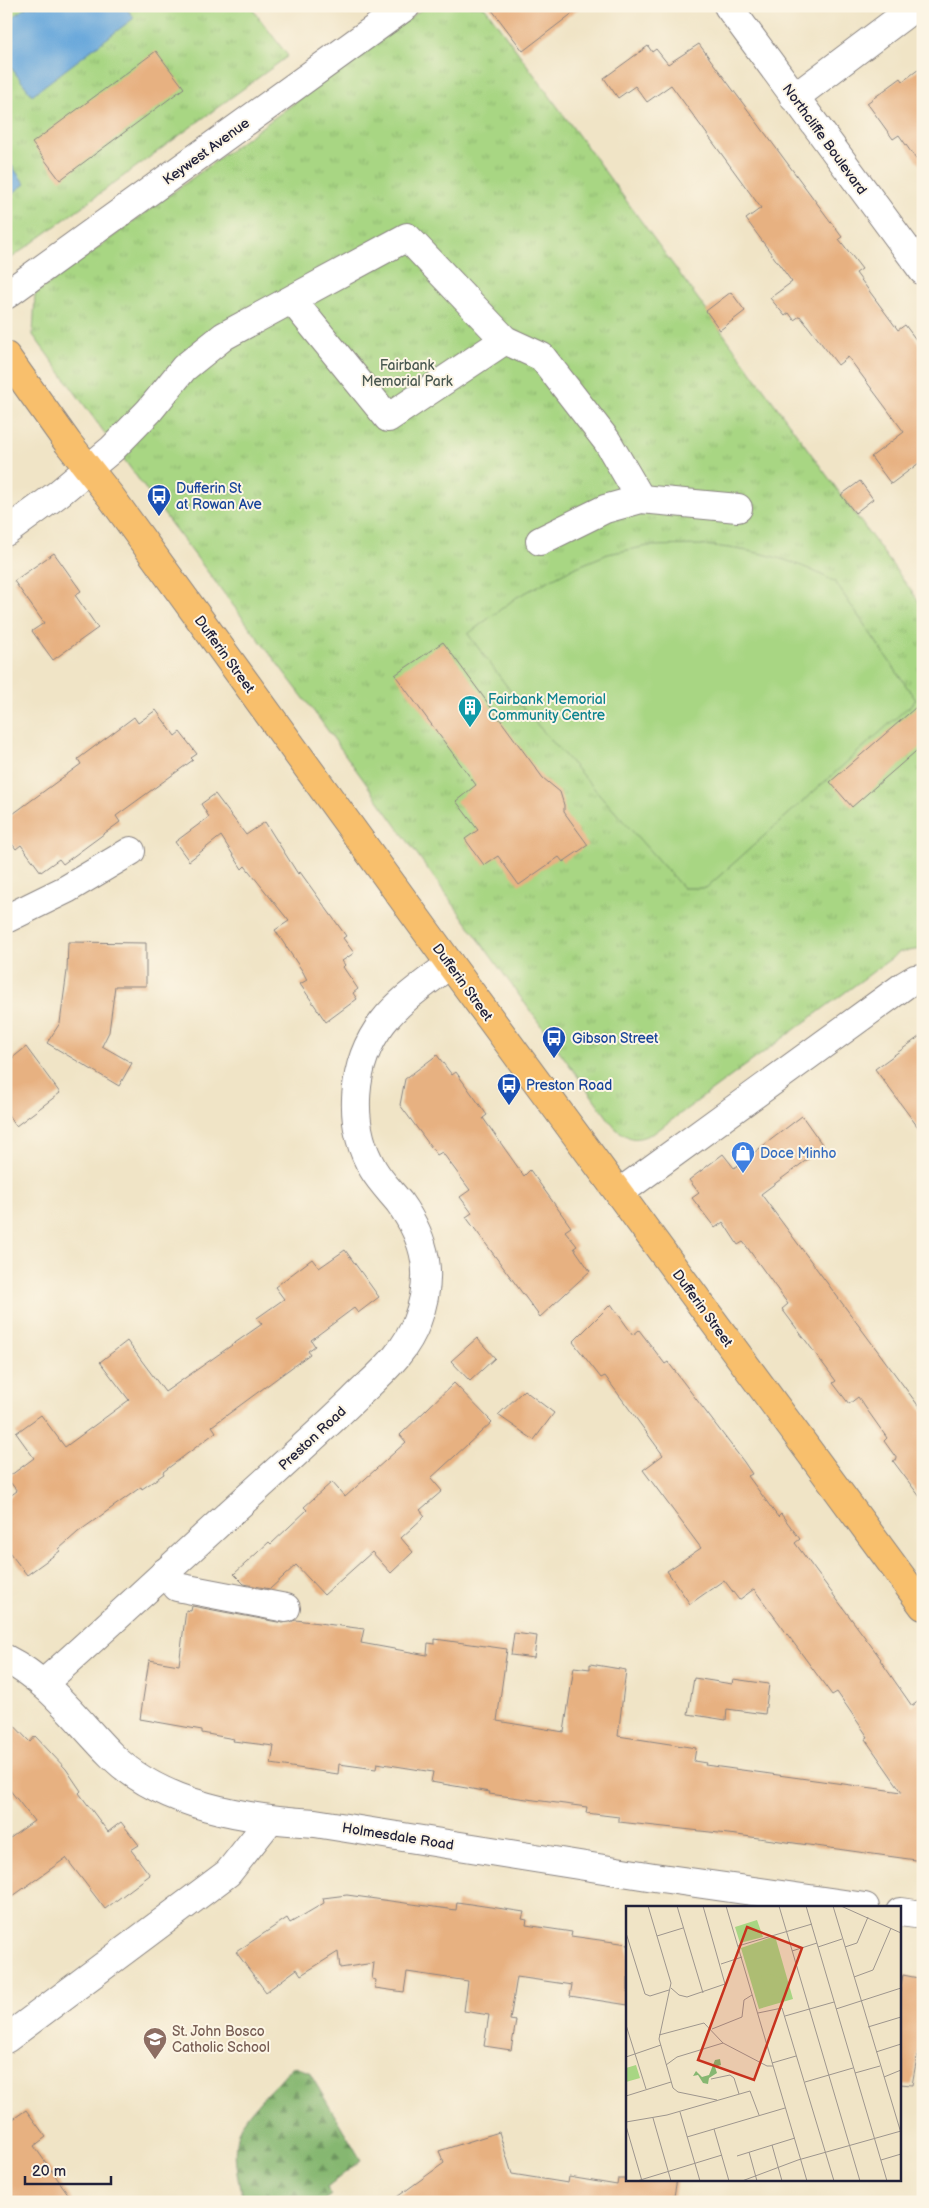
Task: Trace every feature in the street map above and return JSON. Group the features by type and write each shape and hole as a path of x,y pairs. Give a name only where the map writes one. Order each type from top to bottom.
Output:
{"main road":[{"name":"Dufferin Street","path":"6,356 450,964 923,1606"}],"street":[{"name":"Keywest Avenue","path":"6,295 406,6"},
{"name":"Northcliffe Boulevard","path":"728,6 923,271"},
{"path":"794,98 916,6"},
{"path":"6,532 88,469 150,411 184,368 224,336 408,237 505,340 542,357 607,440 641,499"},
{"path":"292,300 388,418 505,340"},
{"path":"540,541 605,510 641,499 738,508"},
{"path":"6,919 67,890 131,851"},
{"name":"Preston Road","path":"44,1683 394,1360 407,1344 417,1322 427,1284 422,1241 411,1221 374,1171 367,1158 358,1117 357,1088 364,1056 373,1036 384,1021 411,994 450,964"},
{"path":"618,1193 914,982"},
{"path":"165,1572 177,1587 286,1608"},
{"name":"Holmesdale Road","path":"6,1659 24,1668 44,1683 114,1758 151,1784 200,1805 270,1820 315,1823 662,1878 859,1906"},
{"path":"6,2039 228,1873 270,1820"},
{"path":"902,1912 923,1915"}],"green space":[{"path":"6,6 250,6 288,56 6,262"},
{"name":"Fairbank Memorial Park","path":"426,6 484,6 923,607 923,949 900,952 654,1133 637,1138 625,1135 615,1128 318,717 172,525 33,335 35,294"},
{"path":"703,545 738,549 771,556 802,566 835,582 916,700 706,888 683,888 526,712 468,634 517,597 569,570 608,554 648,546"},
{"path":"293,2066 309,2072 361,2160 327,2187 331,2195 322,2202 244,2202 239,2183 235,2151 239,2131 254,2107"}],"water":[{"path":"28,6 125,6 134,18 32,95 6,61 6,22"},
{"path":"9,162 25,184 6,198 6,164"}],"building":[{"path":"489,6 582,6 523,51"},
{"path":"699,44 842,237 839,239 862,269 856,273 898,330 905,325 923,349 923,460 891,484 871,457 904,432 848,357 838,365 800,316 794,320 789,313 785,316 770,298 792,282 746,219 761,208 671,85 647,102 635,86 618,98 604,78 648,46 652,52 656,49 668,64"},
{"path":"156,51 184,88 60,180 32,143"},
{"path":"923,66 923,169 899,135 893,139 867,103 901,78 903,81"},
{"path":"731,292 745,311 720,330 706,311"},
{"path":"860,481 873,499 855,513 841,495"},
{"path":"54,553 81,591 75,595 98,628 53,660 32,631 44,623 14,581"},
{"name":"Fairbank Memorial Community Centre","path":"443,642 543,778 560,792 564,812 588,845 563,862 559,857 519,885 498,856 484,865 465,839 478,830 456,801 476,785 395,675"},
{"path":"923,701 923,745 852,807 830,782"},
{"path":"156,710 175,736 180,732 197,754 191,758 193,760 116,816 120,822 63,864 59,859 41,872 21,845 16,849 6,836 6,819 81,764 78,759 134,717 138,723"},
{"path":"215,794 246,835 265,822 298,874 300,872 346,936 343,938 354,953 342,961 345,965 343,967 358,989 353,993 357,999 326,1022 300,984 307,980 275,930 289,921 245,866 242,869 221,836 189,861 175,842 209,817 201,804"},
{"path":"68,942 146,943 146,986 115,986 109,1032 102,1046 132,1063 119,1086 47,1043 60,1023 67,971"},
{"path":"923,1034 923,1134 875,1069"},
{"path":"26,1047 60,1093 16,1126 6,1112 6,1063"},
{"path":"437,1055 452,1075 456,1072 487,1115 483,1118 524,1176 530,1170 571,1227 565,1231 577,1246 574,1248 590,1271 540,1317 466,1217 472,1213 460,1197 470,1190 442,1152 437,1155 400,1105 405,1079"},
{"path":"802,1116 824,1147 761,1194 923,1412 923,1501 893,1461 897,1459 884,1441 887,1438 858,1397 849,1404 833,1383 836,1381 782,1309 788,1304 744,1243 738,1245 723,1222 715,1228 692,1198 699,1193 689,1180 723,1154 734,1168"},
{"path":"345,1250 379,1297 358,1313 354,1308 311,1340 315,1346 308,1351 310,1354 212,1426 216,1432 163,1472 164,1474 142,1489 141,1487 78,1532 59,1549 60,1551 27,1575 6,1548 6,1499 17,1491 7,1478 34,1458 16,1433 41,1415 65,1447 129,1400 100,1362 127,1341 165,1392 262,1324 257,1318 284,1299 275,1287 312,1259 319,1268"},
{"path":"611,1304 633,1335 639,1330 665,1364 668,1362 744,1462 752,1474 748,1476 778,1517 781,1514 800,1539 795,1543 881,1659 912,1706 923,1698 923,1861 737,1835 619,1822 619,1817 586,1813 587,1807 489,1794 490,1792 431,1782 433,1772 377,1763 376,1769 339,1764 338,1774 271,1764 274,1746 233,1741 234,1739 202,1733 202,1730 140,1719 149,1660 179,1665 186,1610 191,1611 192,1606 283,1623 296,1620 364,1629 361,1643 427,1655 428,1643 435,1644 435,1639 507,1649 497,1721 564,1732 574,1667 590,1669 590,1664 626,1670 618,1736 696,1748 694,1761 706,1763 705,1765 902,1792 865,1739 868,1737 837,1692 832,1695 754,1589 739,1600 724,1580 690,1604 667,1571 701,1548 643,1470 663,1455 605,1376 601,1378 573,1342"},
{"path":"477,1338 495,1358 470,1381 451,1361"},
{"path":"454,1383 492,1422 431,1478 442,1491 420,1510 425,1516 401,1538 413,1552 391,1573 372,1552 324,1595 296,1565 270,1589 244,1584 234,1574 269,1542 271,1544 307,1510 304,1507 332,1482 345,1497 406,1442 400,1435"},
{"path":"524,1390 554,1413 534,1440 498,1415"},
{"path":"514,1633 537,1636 534,1658 511,1655"},
{"path":"694,1678 732,1684 733,1679 769,1684 765,1714 727,1709 726,1720 688,1714"},
{"path":"6,1717 30,1742 35,1736 66,1769 81,1791 79,1793 108,1832 121,1822 139,1845 131,1850 150,1875 105,1909 66,1858 6,1901 6,1841 34,1821 6,1785"},
{"path":"347,1895 456,1910 457,1902 524,1912 522,1919 527,1920 526,1925 572,1932 571,1936 626,1944 626,2005 570,1996 572,1985 517,1977 510,2020 516,2021 511,2050 484,2046 489,2015 464,2011 468,1981 407,1972 404,1992 375,1988 376,1980 372,1979 374,1963 340,1968 338,1952 301,1975 297,1969 266,1992 236,1952 287,1918 290,1923 324,1903 323,1898"},
{"path":"903,1975 923,1979 923,2041 920,2041 912,2085 902,2084"},
{"path":"26,2110 46,2137 34,2146 74,2202 6,2202 6,2124"},
{"path":"499,2132 512,2174 568,2183 569,2177 617,2185 618,2179 677,2180 673,2202 390,2202 444,2163 439,2151"}],"place":[{"name":"Dufferin St at Rowan Ave","path":"159,517"},
{"name":"Fairbank Memorial Community Centre","path":"470,728"},
{"name":"Gibson Street","path":"554,1059"},
{"name":"Preston Road","path":"509,1106"},
{"name":"Doce Minho","path":"743,1174"},
{"name":"St. John Bosco Catholic School","path":"155,2060"}]}
